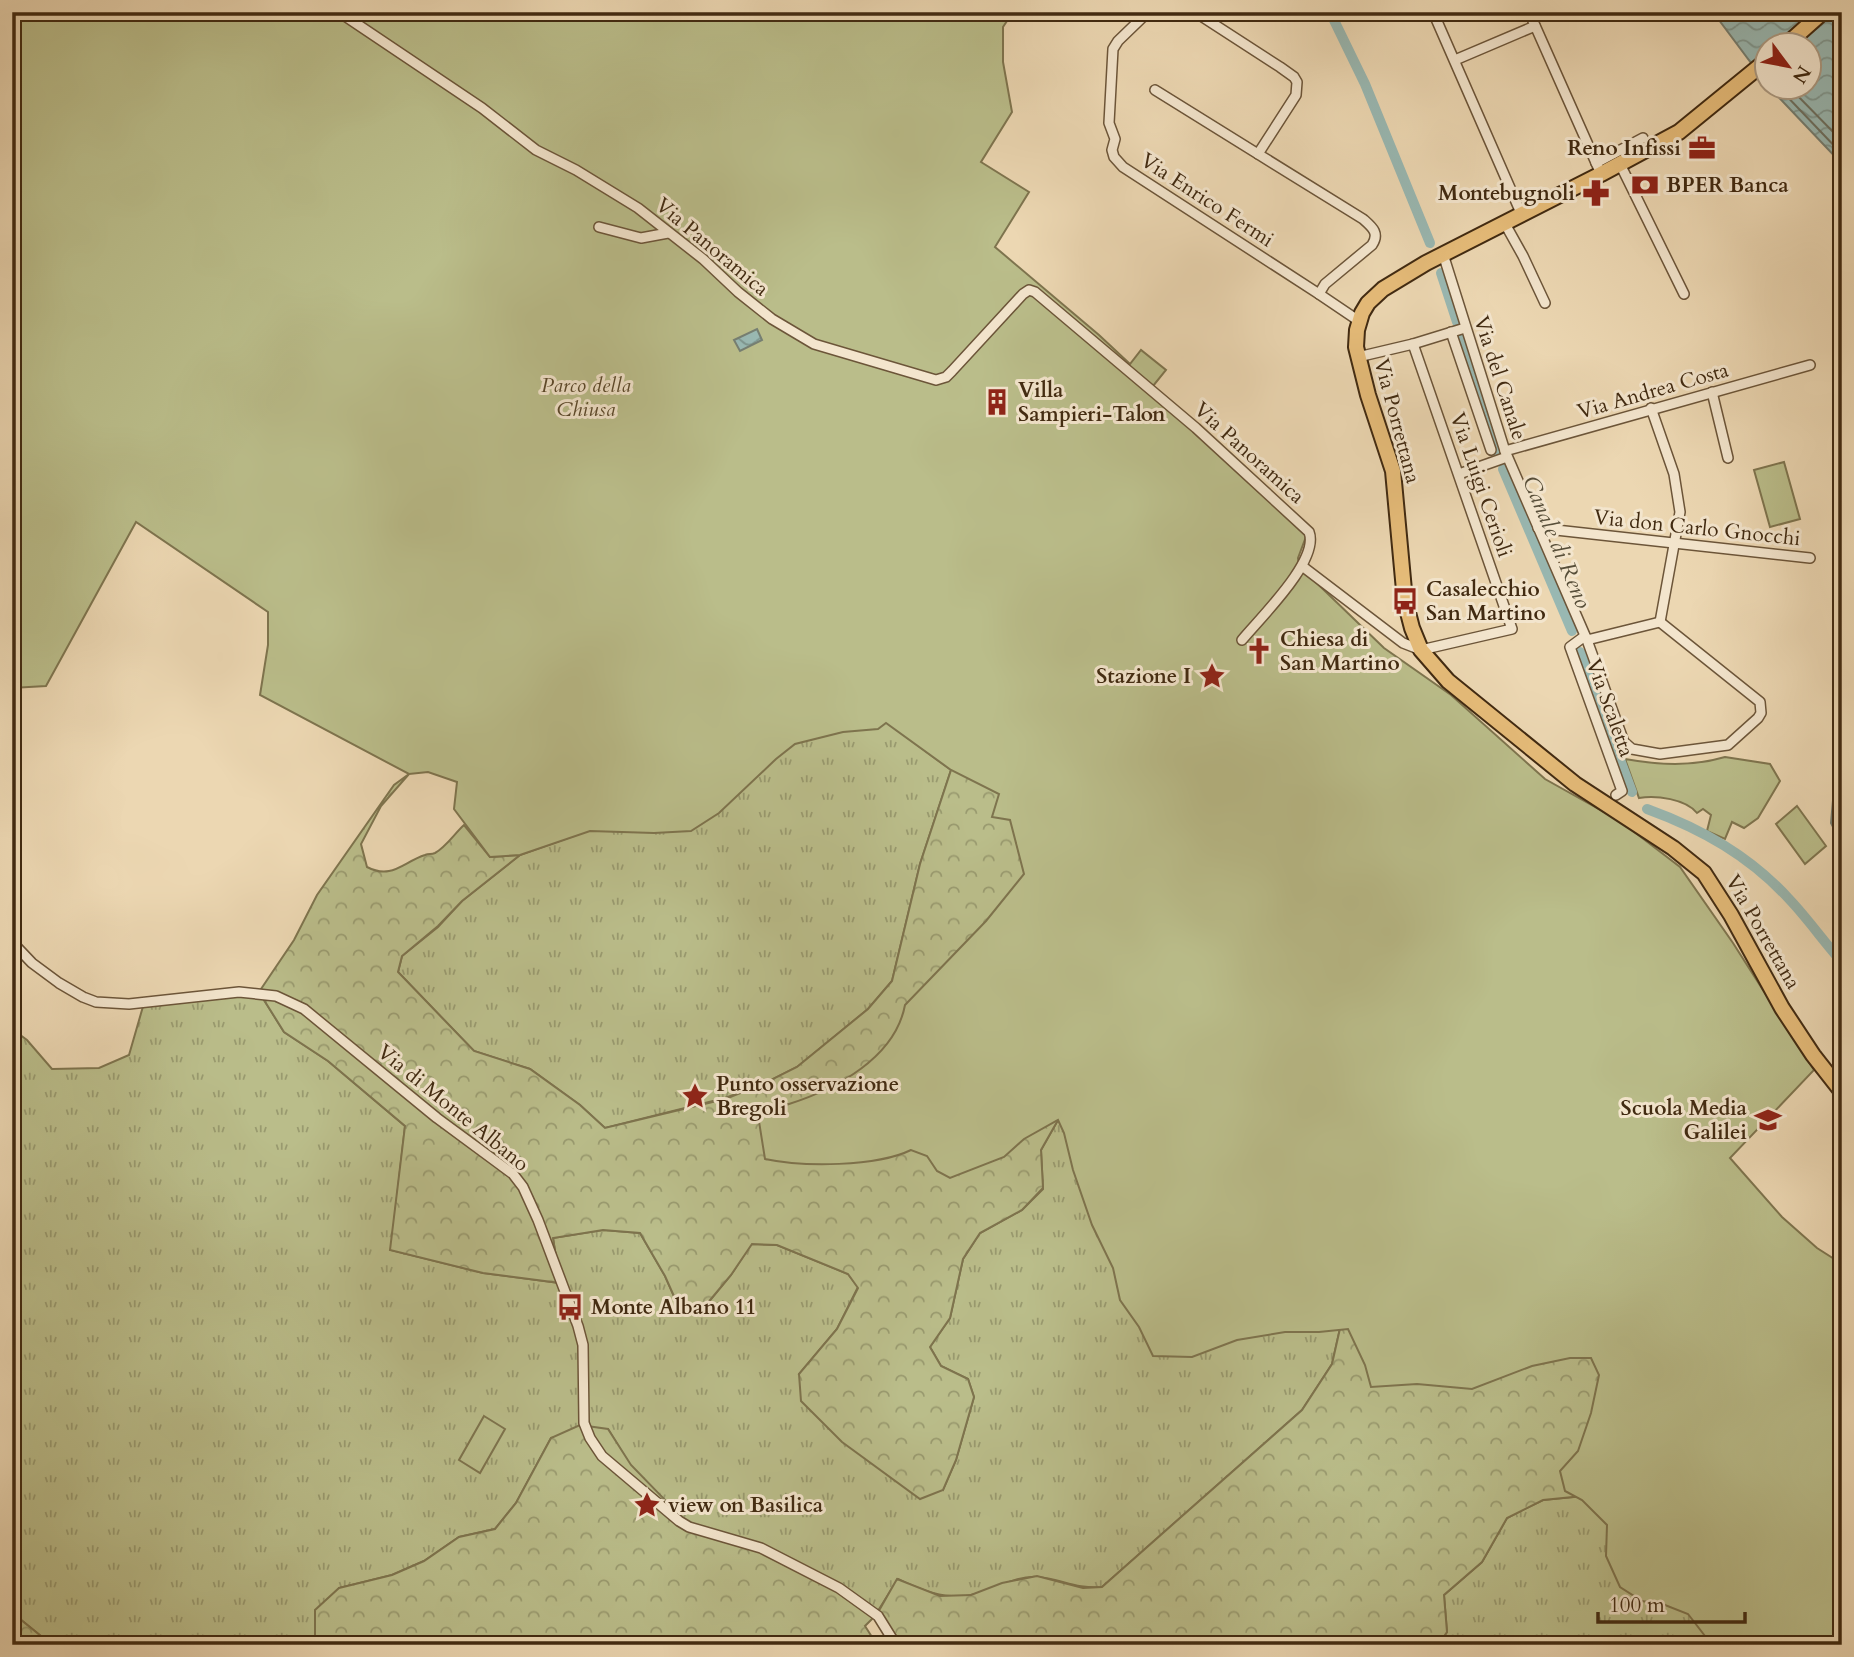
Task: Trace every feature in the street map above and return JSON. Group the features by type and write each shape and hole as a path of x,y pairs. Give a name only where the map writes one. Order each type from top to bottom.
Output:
{"main road":[{"path":"1801,32 1823,12"},
{"path":"1359,321 1368,303 1383,289 1599,169 1620,164 1661,142 1696,120 1752,73"},
{"name":"Via Porrettana","path":"1359,321 1357,357 1393,471 1405,601 1421,650 1448,681 1575,784 1673,848 1704,873 1726,906 1782,1008 1842,1092"}],"street":[{"name":"Via Panoramica","path":"339,12 482,108 536,149 638,208 703,259 772,319 814,344 936,380 946,377 1023,294 1033,291 1196,428 1306,527 1311,546 1302,566"},
{"name":"Via Enrico Fermi","path":"1149,12 1113,49 1109,123 1115,139 1112,150 1114,157 1123,167 1319,294"},
{"path":"1195,12 1287,72 1297,82 1296,95 1258,154"},
{"path":"1433,12 1521,214"},
{"path":"1529,12 1599,169 1643,138"},
{"path":"1455,60 1535,26"},
{"path":"1155,90 1363,219 1374,230 1375,241 1325,284 1319,294 1359,321"},
{"path":"1620,164 1684,294"},
{"path":"1504,222 1545,303"},
{"path":"599,227 641,238 668,233"},
{"name":"Via del Canale","path":"1443,254 1506,454 1586,638 1624,742 1632,750 1660,754 1728,745 1758,718 1761,706 1757,698 1660,622"},
{"path":"1357,357 1465,328"},
{"path":"1451,332 1492,450"},
{"name":"Via Luigi Cerioli","path":"1413,344 1512,629 1421,650"},
{"name":"Via Andrea Costa","path":"1459,474 1506,454 1651,408 1810,365"},
{"path":"1712,392 1728,458"},
{"path":"1586,638 1660,622 1679,512 1674,474 1651,408"},
{"name":"Via don Carlo Gnocchi","path":"1538,528 1810,558"},
{"path":"1242,640 1302,566 1403,643 1421,650"},
{"name":"Via Scaletta","path":"1586,638 1570,647 1622,791 1616,796"},
{"name":"Via di Monte Albano","path":"12,942 32,963 59,984 96,1002 130,1004 222,993 262,993 276,996 304,1009 437,1118 513,1174 523,1186 538,1220 578,1326 583,1345 584,1423 599,1452 689,1527 761,1548 839,1588 878,1616 896,1645"}],"green space":[{"name":"Parco della Chiusa","path":"12,12 1013,12 1003,27 1003,62 1012,112 981,162 1029,192 995,247 1130,364 1141,350 1166,370 1153,386 1307,534 1298,558 1299,566 1384,648 1451,695 1545,779 1620,821 1680,867 1733,943 1814,1070 1730,1158 1782,1217 1817,1248 1842,1264 1842,1645 1712,1645 1688,1614 1665,1605 1642,1601 1620,1587 1606,1556 1607,1525 1582,1500 1565,1491 1560,1471 1578,1451 1591,1413 1599,1375 1591,1358 1570,1358 1532,1366 1472,1389 1417,1384 1371,1387 1365,1365 1348,1329 1285,1332 1237,1340 1192,1357 1153,1356 1139,1327 1120,1300 1113,1268 1092,1225 1058,1120 1024,1139 1004,1157 950,1178 937,1171 927,1156 911,1150 879,1160 839,1164 765,1159 757,1109 785,1105 826,1090 861,1069 876,1056 899,1024 905,1005 986,921 1024,874 1010,820 992,817 999,794 951,770 886,723 878,729 843,732 795,744 719,813 691,831 590,831 520,855 490,857 454,809 457,782 428,772 409,774 260,695 268,645 268,612 136,522 46,686 12,688"},
{"path":"1784,462 1800,519 1770,527 1754,470"},
{"path":"886,722 951,770 920,864 892,981 868,1009 797,1067 761,1085 725,1098 605,1128 580,1105 530,1069 474,1051 398,972 402,956 438,927 462,901 520,855 579,834 767,737"},
{"path":"1725,757 1770,764 1780,781 1758,818 1744,828 1732,822 1725,839 1707,831 1711,815 1703,809 1697,813 1686,804 1670,799 1639,798 1625,759 1675,764"},
{"path":"952,767 1632,1151 1583,1496 1543,1500 1507,1518 1482,1562 1444,1595 1447,1632 1438,1645 898,1645 876,1615 865,1626 877,1645 322,1645 315,1635 315,1610 339,1588 392,1575 424,1561 459,1537 495,1529 516,1503 551,1438 580,1425 608,1429 631,1465 697,1533 741,1541 797,1566 877,1614 897,1579 940,1596 971,1595 1002,1583 1037,1576 1083,1588 1102,1587 1302,1410 1332,1364 1357,1253 1058,1120 1041,1150 1043,1188 1022,1210 980,1233 963,1259 950,1318 930,1347 941,1366 968,1379 974,1397 956,1460 943,1490 920,1499 842,1442 801,1401 799,1374 837,1329 858,1288 848,1274 777,1245 752,1244 706,1305 681,1312 665,1276 640,1233 603,1230 553,1238 560,1283 483,1273 390,1250 405,1126 328,1061 284,1032 259,992 294,940 317,895 394,785 409,774 381,806 361,844 367,867 376,871 391,871 426,854 435,853 464,825 490,857 520,855 462,901 438,926 402,956 398,972 474,1051 530,1069 580,1105 605,1128 725,1099 797,1067 868,1009 892,981 920,864"},
{"path":"1797,806 1826,846 1805,864 1776,824"},
{"path":"259,992 284,1032 328,1061 405,1126 391,1250 483,1273 560,1283 553,1238 603,1230 640,1233 665,1276 681,1312 706,1305 731,1275 751,1244 777,1245 848,1274 858,1287 837,1329 799,1374 943,1490 956,1460 974,1397 968,1379 941,1366 930,1347 950,1318 963,1259 980,1233 1022,1210 1043,1189 1041,1150 1058,1120 1357,1253 1332,1364 1302,1410 1102,1587 1084,1587 1047,1578 1029,1577 979,1593 952,1596 924,1590 898,1579 876,1614 697,1533 630,1465 608,1429 551,1438 516,1503 495,1529 459,1537 424,1561 392,1575 339,1588 315,1635 322,1645 52,1645 20,1619 12,1607 12,1029 27,1040 52,1069 99,1068 129,1055 144,1003"},
{"path":"484,1416 505,1429 480,1473 459,1460"},
{"path":"1583,1496 1718,1645 1438,1645 1447,1632 1444,1595 1482,1562 1507,1518 1543,1500"},
{"path":"12,1607 20,1619 52,1645 12,1645"}],"water":[{"path":"1713,12 1833,12 1842,19 1842,164 1783,102 1822,102 1822,32 1752,32 1752,64"},
{"path":"757,329 762,340 740,351 734,340"},
{"path":"1842,698 1842,844 1831,823"}],"waterway":[{"path":"1330,12 1365,84 1430,243"},
{"path":"1441,273 1457,322"},
{"path":"1462,338 1498,454"},
{"name":"Canale di Reno","path":"1503,469 1572,631"},
{"name":"Canale di Reno","path":"1580,652 1632,792"},
{"name":"Canale di Reno","path":"1647,809 1706,835 1759,870 1797,907 1842,962"}],"place":[{"name":"Reno Infissi","path":"1702,148"},
{"name":"BPER Banca","path":"1645,185"},
{"name":"Montebugnoli","path":"1596,193"},
{"name":"Villa Sampieri-Talon","path":"997,402"},
{"name":"Casalecchio San Martino","path":"1405,601"},
{"name":"Chiesa di San Martino","path":"1259,651"},
{"name":"Stazione I","path":"1212,676"},
{"name":"Punto osservazione Bregoli","path":"695,1096"},
{"name":"Scuola Media Galilei","path":"1768,1120"},
{"name":"Monte Albano 11","path":"570,1307"},
{"name":"view on Basilica","path":"647,1505"}]}
